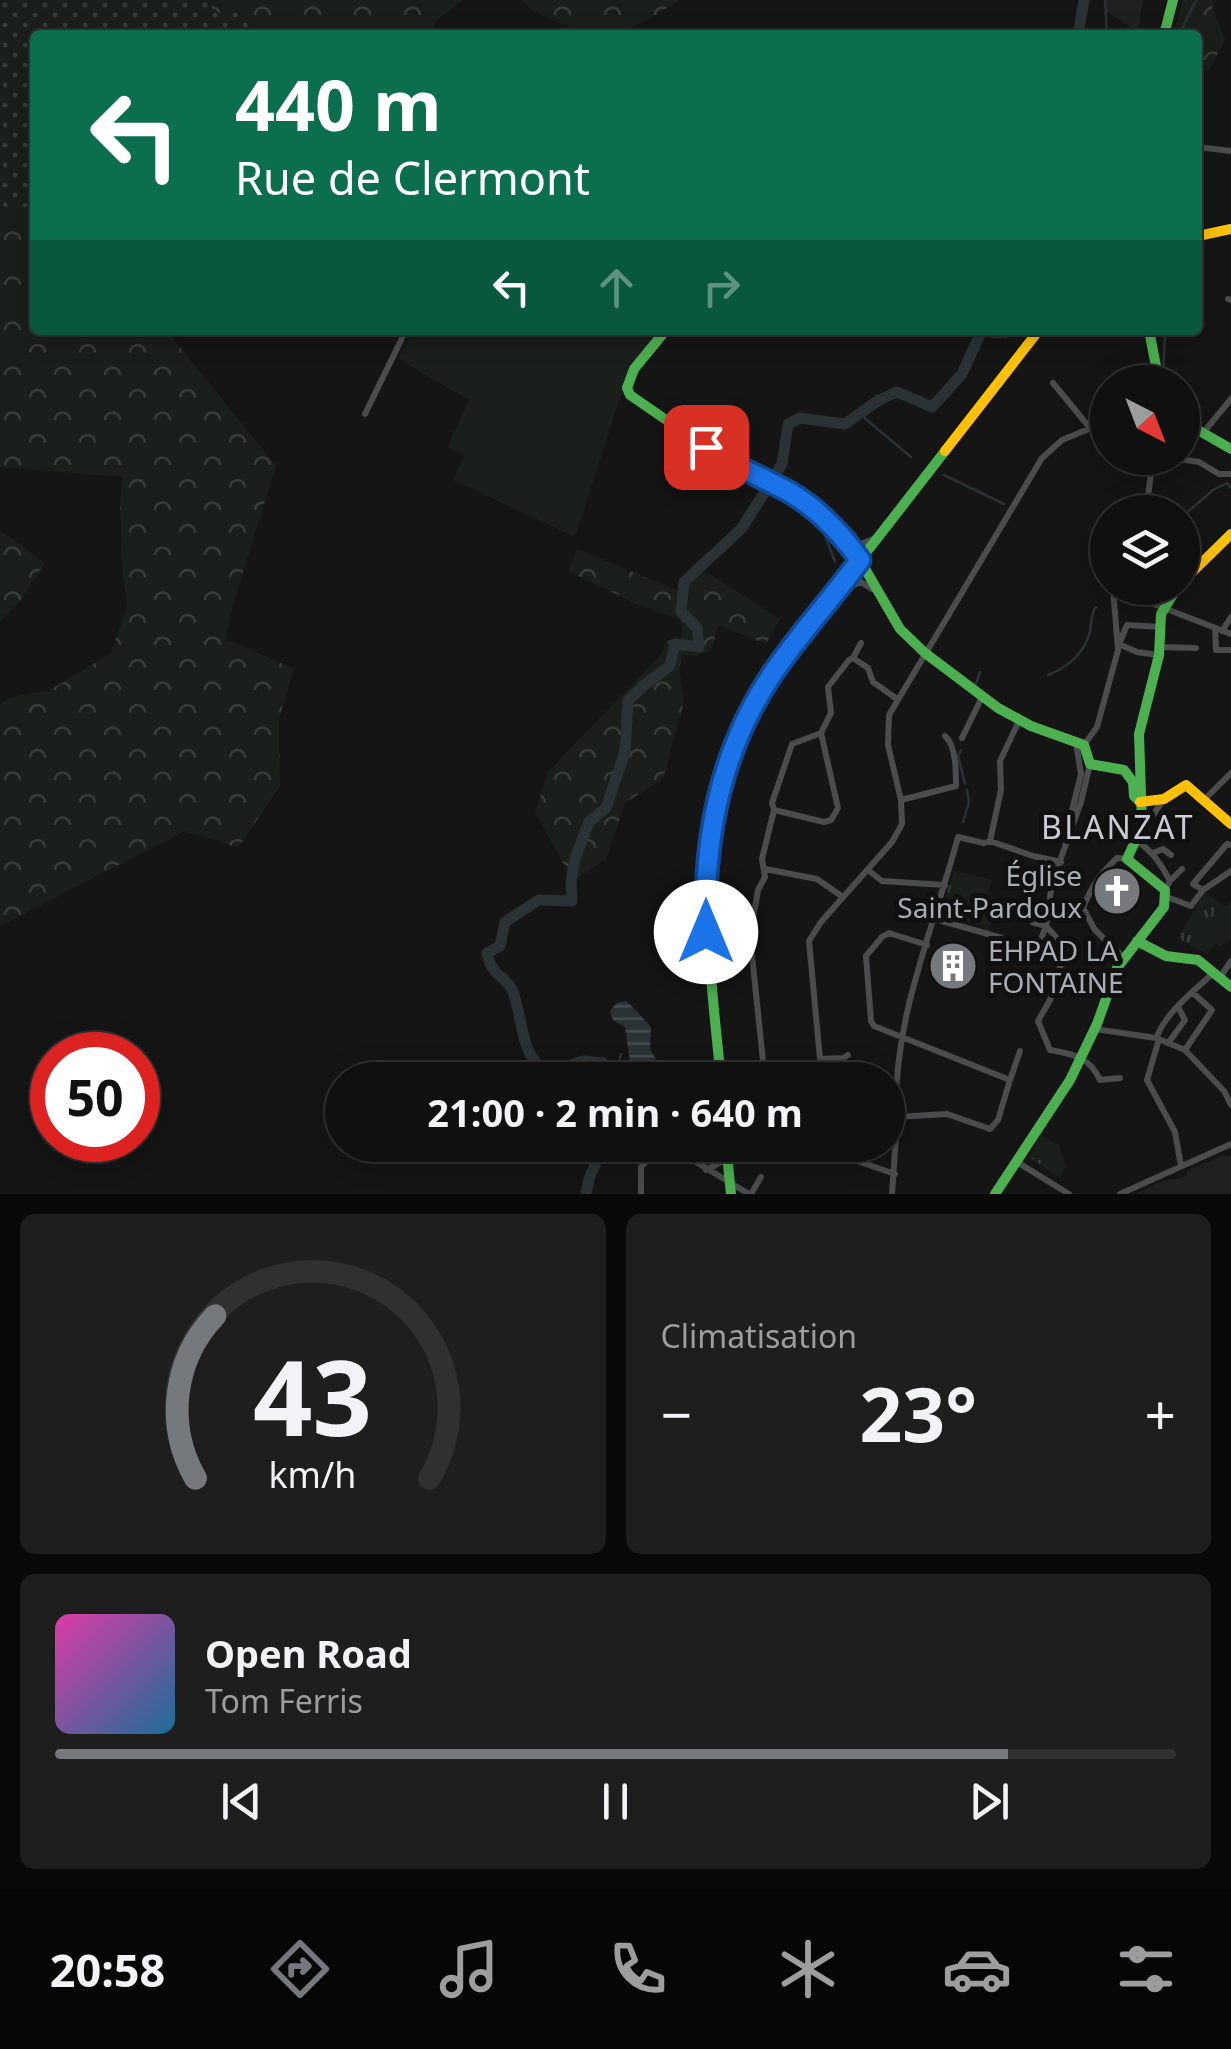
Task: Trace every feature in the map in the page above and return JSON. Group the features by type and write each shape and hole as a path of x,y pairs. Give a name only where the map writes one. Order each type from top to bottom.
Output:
{"street":[{"path":"1165,30 1173,0"},
{"path":"1202,147 1231,150"},
{"path":"1202,236 1231,230"},
{"path":"365,414 404,335"},
{"path":"662,335 634,369 627,388 630,395 733,466 809,505 831,524 849,544 900,629 925,653 1019,720 1080,744 1090,764 1052,883 1046,926 1038,948"},
{"path":"718,1062 704,894 712,823 727,764 754,703 830,598 1036,335"},
{"path":"1001,376 1043,335"},
{"path":"1150,335 1156,365"},
{"path":"848,1055 820,1060 808,950 814,931 899,832 904,813 887,725 897,699 1042,458 1062,440 1090,428 1053,383"},
{"path":"1203,433 1231,399"},
{"path":"1200,431 1231,449"},
{"path":"1200,463 1218,474 1231,474"},
{"path":"831,524 858,563"},
{"path":"1200,565 1231,534"},
{"path":"849,544 877,537"},
{"path":"830,598 860,582 874,591"},
{"path":"1115,605 1119,644"},
{"path":"1159,605 1223,631"},
{"path":"1165,605 1160,651 1138,734 1138,837 1153,853 1167,890"},
{"path":"1231,617 1216,650 1231,650"},
{"path":"1070,834 1069,823 1082,774 1080,744 1097,727 1119,644 1127,626 1160,628"},
{"path":"774,810 824,822 837,813 821,733 831,713 828,686 862,643"},
{"path":"1119,644 1137,652 1196,648"},
{"path":"853,658 868,668 873,682 897,699"},
{"path":"962,738 982,696"},
{"path":"990,841 1000,790 1000,761 1019,720"},
{"path":"763,1062 750,936 765,868 762,859 779,775 792,744 821,733"},
{"path":"901,800 956,786 951,741 944,736"},
{"path":"1090,764 1124,770 1140,802"},
{"path":"1205,798 1231,774"},
{"path":"1140,802 1164,798 1186,785 1231,824"},
{"path":"1127,859 1164,798"},
{"path":"899,1062 900,1034 958,836 1061,862"},
{"path":"1202,890 1193,884 1227,844 1231,845"},
{"path":"1153,853 1163,849 1170,855"},
{"path":"1123,956 1083,912 1095,880 1116,858 1127,859 1191,906 1202,890 1231,871"},
{"path":"765,868 817,878 843,897"},
{"path":"994,1194 1081,1056 1123,956 1156,920 1167,890 1182,869"},
{"path":"868,870 882,881 944,884"},
{"path":"934,919 1002,938"},
{"path":"1032,922 1046,926 1066,948 1050,1000 1038,1021 1050,1050 1081,1056 1096,1070 1100,1080 1120,1078"},
{"path":"927,946 889,934 866,956 872,1024 1010,1080"},
{"path":"1137,941 1166,956 1198,960 1231,987"},
{"path":"1182,1166 1175,1132 1146,1080 1162,1026 1192,992 1217,976 1231,960"},
{"path":"1185,1050 1212,1010 1192,992"},
{"path":"1169,1042 1185,1020 1178,1007"},
{"path":"1094,1029 1158,1039 1185,1050 1224,1091 1231,1104"},
{"path":"905,1116 948,1114 990,1128 998,1120 1020,1051"},
{"path":"1224,1091 1231,1084"},
{"path":"1120,1194 1231,1144"},
{"path":"641,1194 642,1167 647,1162"},
{"path":"693,1162 731,1188 750,1194 761,1177"},
{"path":"706,1170 720,1162"},
{"path":"728,1162 731,1188"},
{"path":"860,1162 895,1174"},
{"path":"892,1194 895,1162"},
{"path":"1017,1162 1069,1194"}],"shaded area":[{"path":"1104,0 1143,0 1138,30 1105,11"},
{"path":"627,1001 651,1027 650,1049 657,1062 630,1062 625,1027 613,1020 610,1011 617,1003"},
{"path":"1231,1156 1231,1194 1135,1194 1162,1181 1182,1178 1187,1171"}],"green space":[{"path":"0,0 209,0 214,13 247,11 257,30 30,30 30,206 23,209 0,206"},
{"path":"209,0 463,0 435,21 433,30 257,30 247,11 214,13"},
{"path":"521,0 681,0 624,30 580,30 535,12"},
{"path":"1183,0 1217,0 1212,8 1225,39 1209,72 1202,68 1202,30 1174,30"},
{"path":"0,206 23,209 30,206 30,335 170,335 276,466 230,614 226,639 294,669 279,718 280,786 238,848 185,831 0,926 0,704 8,698 50,690 111,653 127,607 120,505 123,477 0,467"},
{"path":"411,335 659,335 623,389 575,537 453,480 464,455 447,447 469,400 398,359"},
{"path":"0,530 45,563 21,600 0,622"},
{"path":"577,549 679,591 684,574 698,567 780,619 766,644 718,625 712,650 696,656 683,655 679,668 684,702 663,779 625,803 606,859 573,881 535,812 548,772 660,656 667,641 682,636 681,619 643,607 568,571"},
{"path":"954,870 992,880 987,894 1000,901 988,931 984,926 941,913"},
{"path":"1205,892 1224,906 1231,902 1231,938 1220,947 1217,943 1207,954 1178,938"},
{"path":"1231,902 1231,938 1221,946 1218,937 1205,932 1205,926 1222,904"},
{"path":"1041,1135 1059,1145 1066,1166 1060,1178 1029,1157"}],"waterway":[{"path":"1079,30 1084,0"},
{"path":"1105,0 1107,30"},
{"path":"1181,30 1196,0"},
{"path":"536,1062 526,1045 513,992 493,968 487,953 500,946 505,922 539,900 572,901 575,858 589,822 606,808 625,752 628,701 670,666 675,644 699,647 697,628 681,612 684,582 742,528 782,464 788,424 800,418 845,424 897,392 932,407 962,374 980,335"},
{"path":"989,335 1006,337"},
{"path":"1164,365 1165,337"},
{"path":"861,415 911,457"},
{"path":"944,475 1004,504"},
{"path":"1200,501 1227,483 1231,488"},
{"path":"796,491 822,508"},
{"path":"830,513 856,534"},
{"path":"820,521 835,562"},
{"path":"1048,675 1079,653 1090,632 1096,607"},
{"path":"976,684 980,672"},
{"path":"961,750 958,756 965,784"},
{"path":"963,822 969,802 967,790"},
{"path":"619,1062 621,1054"},
{"path":"580,1062 593,1062"},
{"path":"586,1194 596,1162"}],"traffic: fast":[{"path":"1165,30 1173,0"},
{"path":"662,335 634,369 627,388 630,395 733,466 789,492 821,515 857,555 900,629 925,653 998,708 1031,726 1084,745 1090,764 1124,770 1140,802"},
{"path":"1150,335 1156,365"},
{"path":"1200,431 1231,449"},
{"path":"719,1062 709,955 709,860 719,793 730,760 779,668 945,451"},
{"path":"995,1194 1070,1080 1097,1024 1117,968 1164,907 1165,890 1127,859 1142,826 1139,734 1159,655 1161,614 1167,605"},
{"path":"1137,941 1166,956 1198,960 1231,987"},
{"path":"728,1162 731,1194"}],"traffic: slow":[{"path":"1202,235 1231,229"},
{"path":"945,451 1035,335"},
{"path":"1200,564 1231,534"},
{"path":"1140,802 1164,799 1186,785 1231,824"}],"place":[{"name":"Église Saint-Pardoux","path":"1117,891"},
{"name":"EHPAD LA FONTAINE","path":"953,966"}],"district":[{"name":"BLANZAT","path":"1118,826"}],"route":[{"path":"706,447 733,466 809,505 840,534 860,560 772,674 740,730 712,823 704,894 706,932"}]}
